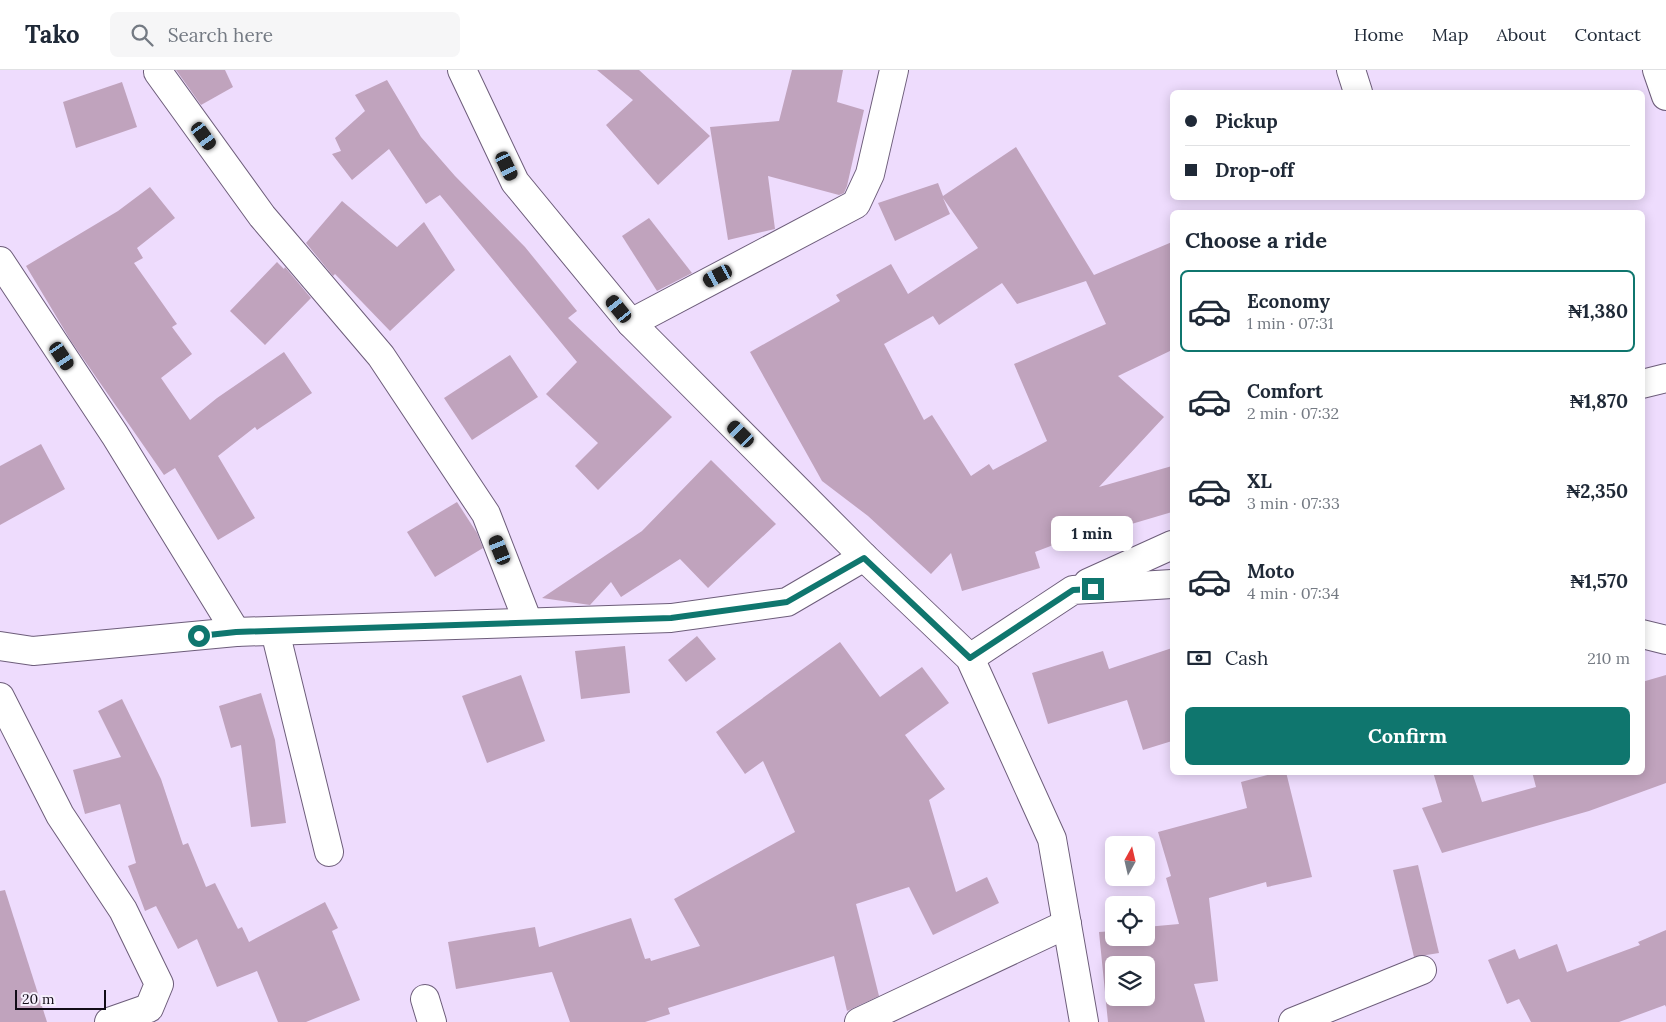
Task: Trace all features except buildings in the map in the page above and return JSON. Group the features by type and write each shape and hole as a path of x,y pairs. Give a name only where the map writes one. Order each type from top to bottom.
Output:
{"street":[{"path":"462,70 514,182 631,323 864,558 970,658 1052,839 1084,1022"},
{"path":"631,323 856,204 870,174 894,70"},
{"path":"1351,70 1357,90"},
{"path":"1657,70 1666,96"},
{"path":"158,72 262,216 381,356 486,514 528,622"},
{"path":"0,261 115,435 236,632"},
{"path":"1645,383 1666,378"},
{"path":"970,658 1073,590 1170,546"},
{"path":"0,646 33,651 236,632 671,618 787,602 864,558"},
{"path":"1073,590 1170,584"},
{"path":"275,631 329,852"},
{"path":"1645,635 1666,640"},
{"path":"0,697 60,815 123,910 159,984 149,1008 109,1022"},
{"path":"859,1022 1066,924"},
{"path":"1292,1022 1422,970"}],"route":[{"path":"199,636 236,632 671,618 787,602 864,558 970,658 1073,590 1093,589"}]}
